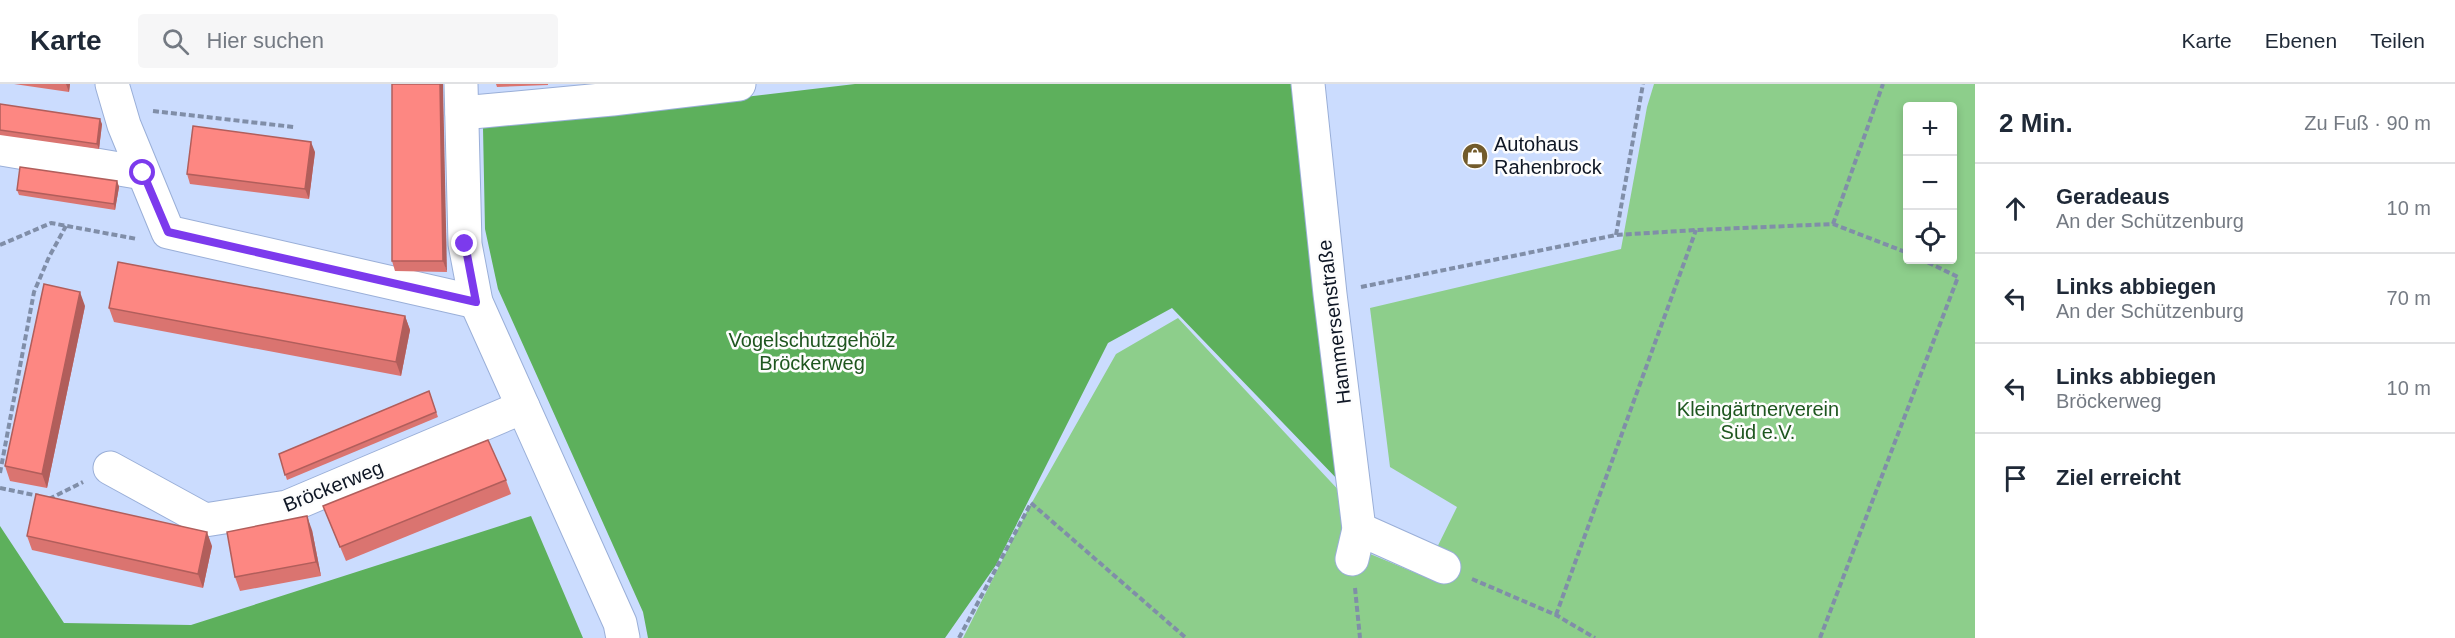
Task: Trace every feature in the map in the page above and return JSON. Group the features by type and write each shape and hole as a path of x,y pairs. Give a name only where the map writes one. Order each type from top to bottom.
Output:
{"street":[{"path":"623,638 620,623 476,302 465,244 462,98 739,84"},
{"name":"Hammersenstraße","path":"1308,84 1355,544"},
{"path":"116,96 143,173 168,232 476,302"},
{"path":"1,149 143,173"},
{"name":"Bröckerweg","path":"110,468 205,520 287,507 523,407"},
{"path":"1355,544 1444,567"}],"path":[{"path":"1616,235 1643,84"},
{"path":"1833,224 1883,84"},
{"path":"116,96 294,127"},
{"path":"0,245 51,223 139,240 168,232"},
{"path":"1330,294 1616,235 1833,224 1903,251"},
{"path":"0,473 34,292 66,226"},
{"path":"1556,615 1696,230"},
{"path":"1820,638 1958,277 1931,264"},
{"path":"0,488 52,499 110,468"},
{"path":"959,638 1031,503 1186,638"},
{"path":"1355,544 1360,638"},
{"path":"1444,567 1556,615 1595,638"}],"green space":[{"name":"Vogelschutzgehölz Bröckerweg","path":"855,84 1299,84 1340,482 1172,308 1108,343 996,565 945,638 648,638 643,612 498,289 485,229 483,128"},
{"name":"Kleingärtnerverein Süd e.V.","path":"1654,84 1975,84 1975,638 963,638 1026,513 1116,354 1178,318 1344,496 1344,543 1423,576 1457,507 1390,467 1370,308 1621,249 1647,107"},
{"path":"531,516 583,638 0,638 0,526 64,623 191,625"}],"building":[{"path":"392,84 440,84 443,261 392,261"},
{"path":"0,104 100,119 97,144 0,130"},
{"path":"193,126 311,142 305,189 187,174"},
{"path":"20,167 117,181 114,204 17,190"},
{"path":"118,262 405,316 396,362 109,308"},
{"path":"44,284 80,292 42,474 5,466"},
{"path":"429,391 436,412 285,475 279,454"},
{"path":"488,440 506,480 340,547 323,506"},
{"path":"36,494 207,532 198,574 27,536"},
{"path":"307,516 316,562 235,577 227,532"}],"place":[{"name":"Autohaus Rahenbrock","path":"1475,156"}],"route":[{"path":"143,173 168,232 476,302 465,244"}]}
